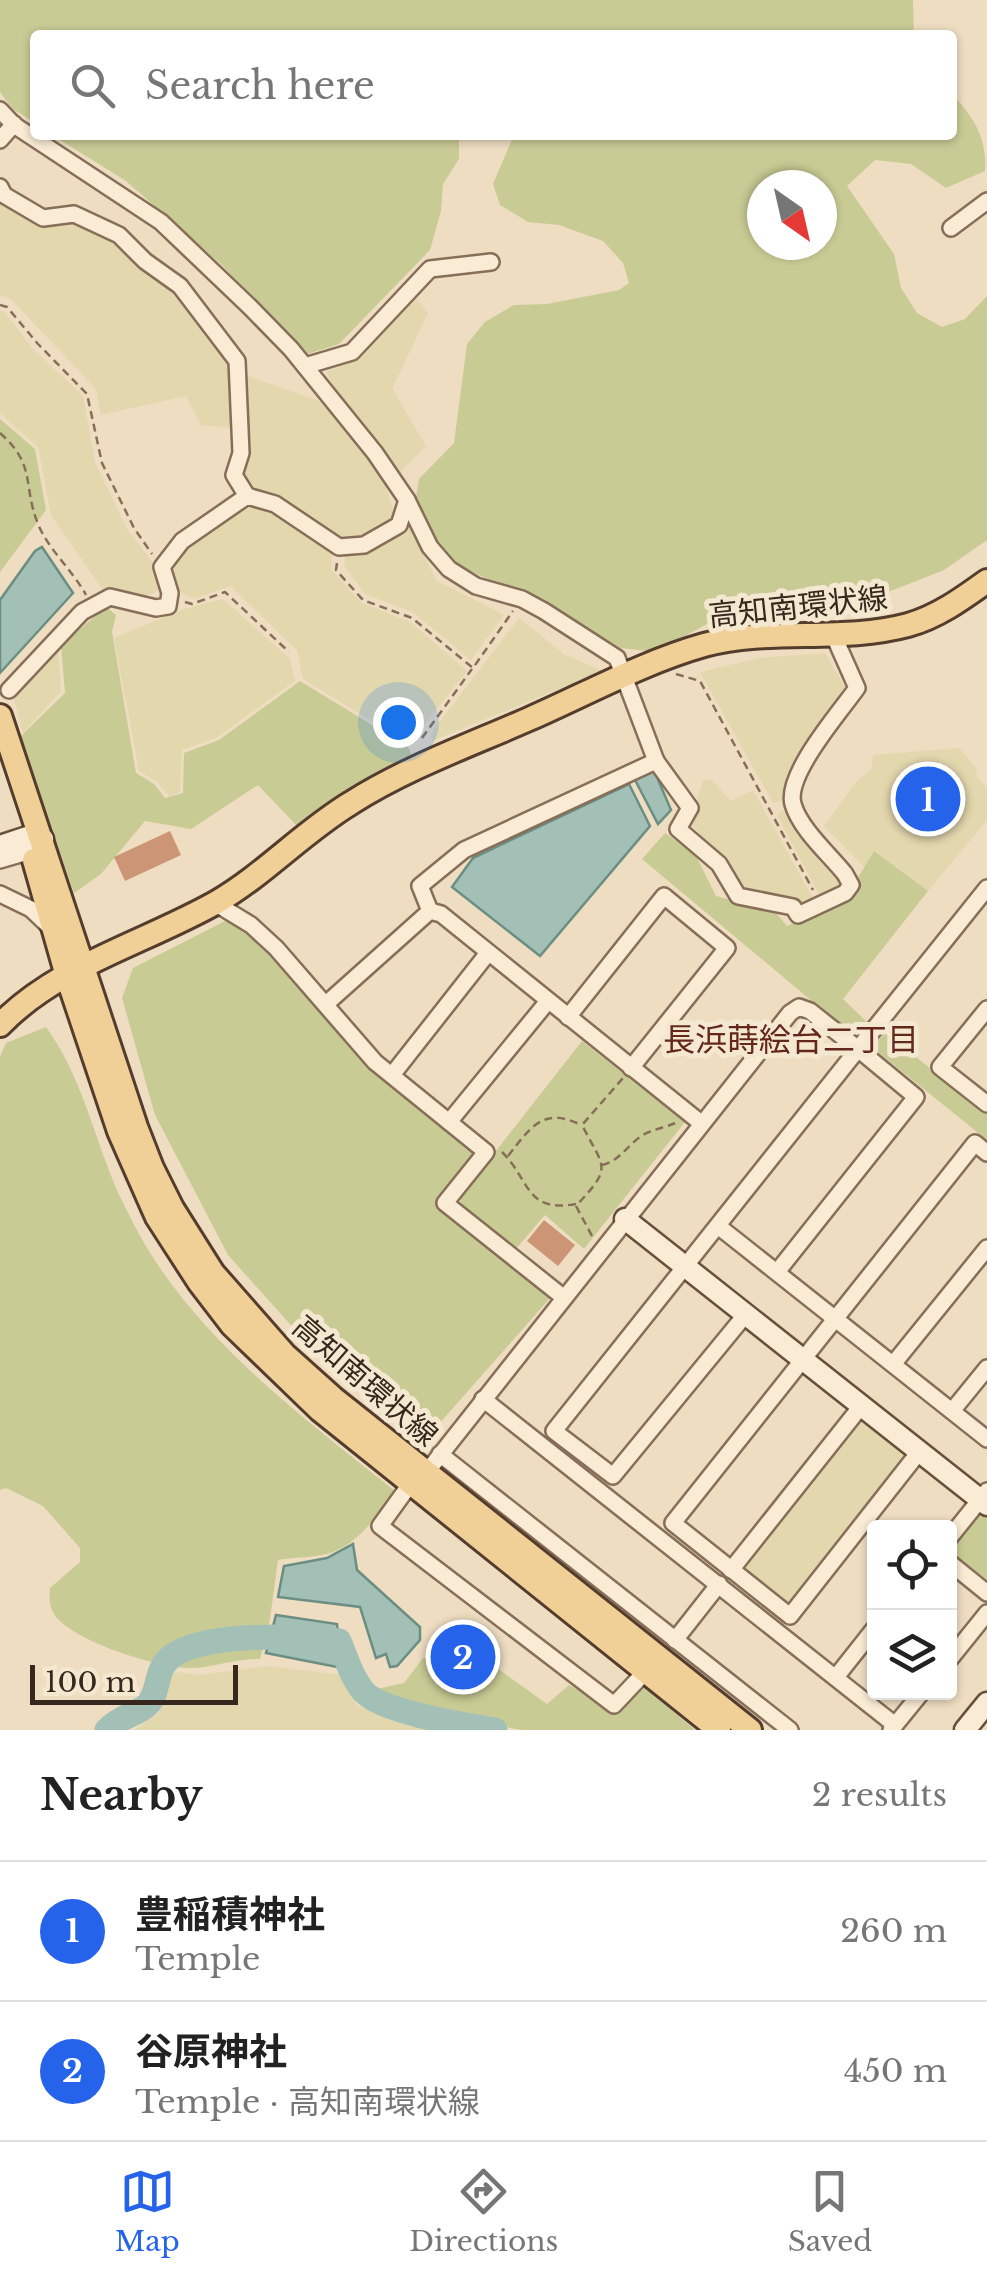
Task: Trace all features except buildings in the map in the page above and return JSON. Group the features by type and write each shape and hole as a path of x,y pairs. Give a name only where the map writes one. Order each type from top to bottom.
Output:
{"main road":[{"name":"高知南環状線","path":"0,1025 34,995 76,971 215,903 247,883 351,802 405,774 624,677 718,642 750,636 833,634 907,625 953,606 987,582"},
{"name":"高知南環状線","path":"0,716 54,931 76,971"},
{"name":"高知南環状線","path":"0,736 8,776 76,971 152,1168 172,1208 214,1273 286,1356 418,1478 719,1730"},
{"name":"高知南環状線","path":"418,1478 750,1730"}],"street":[{"path":"0,110 30,135"},
{"path":"0,140 14,124"},
{"path":"38,140 161,222 250,307 376,454 407,500 430,546 448,569 476,586 522,599 617,658 656,761 690,808 678,829 719,864 738,896 793,906 798,914 845,893 851,884 798,816 791,789 798,772 856,688 833,634"},
{"path":"0,187 4,195 44,218 74,214 119,235 145,261 180,286 236,360 241,453 234,475 248,496 275,504 339,547 364,545 399,525 407,500"},
{"path":"951,228 987,201"},
{"path":"304,366 352,352 430,269 491,262"},
{"path":"9,690 82,612 110,597 156,608 168,606 162,567 182,540 248,496"},
{"path":"430,911 420,886 464,850 656,761"},
{"path":"0,846 34,842"},
{"path":"0,860 34,842"},
{"path":"746,1314 613,1476 554,1431 987,888"},
{"path":"0,894 31,909 54,931"},
{"path":"568,1017 664,896 727,948 631,1068"},
{"path":"215,903 264,937 375,1062 486,1152 445,1203 563,1297"},
{"path":"430,911 440,914 694,1118"},
{"path":"326,1004 430,911"},
{"path":"392,1075 488,953"},
{"path":"449,1122 548,1001"},
{"path":"646,1671 614,1705 380,1526 625,1218 694,1118 790,1012 799,1008 810,1011 916,1098 778,1272"},
{"path":"987,1008 940,1067 987,1104"},
{"path":"919,1452 790,1616 673,1523 976,1144 987,1153"},
{"path":"625,1218 919,1452 985,1499 957,1529"},
{"path":"718,1226 987,1439"},
{"path":"894,1364 987,1248"},
{"path":"952,1411 987,1368"},
{"path":"483,1399 836,1676 893,1728 916,1700"},
{"path":"731,1570 862,1406"},
{"path":"440,1454 790,1730"},
{"path":"957,1568 987,1592"},
{"path":"675,1640 719,1584"},
{"path":"957,1650 987,1614"},
{"path":"836,1676 867,1638"},
{"path":"966,1730 987,1703"}],"path":[{"path":"0,305 7,307 87,394 102,463 134,528 162,567"},
{"path":"0,432 17,448 26,466 39,526 86,594 82,612"},
{"path":"339,547 336,570 363,600 412,618 472,668"},
{"path":"169,597 192,604 225,592 289,652"},
{"path":"422,738 522,599"},
{"path":"670,672 700,681 820,904"},
{"path":"582,1126 631,1068"},
{"path":"486,1152 494,1150 518,1166 537,1202 556,1208 578,1204 600,1180 602,1158 582,1126 561,1115 536,1124 508,1158"},
{"path":"602,1166 614,1162 632,1142 649,1131 694,1118"},
{"path":"578,1204 600,1250"}],"shaded area":[{"path":"0,198 49,227 80,223 116,239 184,302 230,363 233,428 201,425 186,396 101,415 96,389 11,299 0,295"},
{"path":"415,297 428,313 392,389 426,446 396,476 342,402 326,372 349,363"},
{"path":"0,310 31,347 83,396 95,462 127,529 156,567 163,588 145,597 103,590 51,515 38,447 0,413"},
{"path":"245,375 322,402 383,478 396,518 366,538 344,540 251,487 242,472 248,450"},
{"path":"249,504 274,508 332,551 331,569 362,603 410,622 467,671 409,744 303,679 297,650 230,586 194,599 177,590 165,567 186,547"},
{"path":"407,522 437,581 504,615 471,660 414,613 365,594 344,565 346,553 378,548"},
{"path":"223,599 290,659 295,681 216,738 182,750 180,792 169,796 157,782 139,771 114,638 184,609"},
{"path":"519,618 564,654 602,671 432,741 431,733"},
{"path":"58,648 61,691 23,733 13,694"},
{"path":"825,653 846,689 789,774 783,800 773,803 700,672 759,658"},
{"path":"959,748 987,788 987,820 928,891 874,851 864,867 824,826 856,782 871,770 873,755"},
{"path":"703,780 712,780 731,801 753,790 814,900 799,908 742,892 690,822"},
{"path":"787,808 844,881 842,888 821,898 777,815"},
{"path":"862,1416 907,1452 789,1601 781,1600 745,1574 743,1568"},
{"path":"267,1666 342,1675 357,1706 449,1730 134,1730 158,1714 170,1671 199,1675"}],"green space":[{"path":"0,0 913,0 914,30 30,30 30,120 13,109 0,92"},
{"path":"957,100 978,129 985,171 946,188 911,164 875,160 847,186 894,254 901,288 917,313 942,327 965,319 987,296 987,540 944,570 878,596 722,616 655,652 621,648 576,621 456,564 414,511 419,479 454,443 467,344 485,322 514,305 547,304 619,290 629,283 623,263 603,241 559,225 528,222 500,205 493,184 512,140 957,140"},
{"path":"60,140 459,140 459,159 443,184 441,211 430,250 339,344 304,355 222,265 126,181"},
{"path":"0,419 35,449 46,510 0,572"},
{"path":"106,607 116,615 112,632 136,773 154,784 165,798 183,793 184,753 219,740 300,681 408,747 412,756 297,826 258,785 191,829 145,821 101,874 74,893 20,737 65,693 61,645"},
{"path":"665,833 695,854 716,896 776,913 787,926 843,902 874,851 928,891 843,999 867,1022 855,1037 642,859"},
{"path":"225,921 238,922 477,1153 438,1206 551,1297 423,1442 306,1342 228,1255 155,1115 122,998 133,968"},
{"path":"46,1027 74,1077 124,1204 167,1278 257,1377 395,1491 368,1526 343,1547 320,1555 278,1560 260,1659 198,1668 175,1667 119,1652 68,1627 52,1611 50,1588 80,1562 80,1548 43,1506 6,1488 0,1490 0,1057 6,1043"},
{"path":"885,1032 987,1114 987,1140 873,1048"},
{"path":"582,1041 685,1122 584,1249 545,1215 515,1250 462,1210 460,1197"},
{"path":"981,1506 987,1511 987,1584 957,1560 957,1537"},
{"path":"423,1658 443,1661 464,1677 483,1658 547,1704 569,1685 620,1710 644,1687 695,1730 521,1730 445,1715 383,1696 377,1689 404,1683"}],"water":[{"path":"42,547 73,593 0,673 0,600 35,551"},
{"path":"654,770 671,810 658,824 634,778"},
{"path":"629,784 650,826 540,956 452,887 473,858"},
{"path":"353,1544 357,1570 420,1627 420,1640 397,1666 390,1667 386,1654 376,1658 360,1607 278,1597 284,1566 327,1558"},
{"path":"276,1615 337,1624 342,1668 266,1653"}],"waterway":[{"path":"107,1730 150,1702 162,1668 178,1652 221,1640 274,1637 339,1641 356,1681 374,1699 426,1717 495,1730"}],"place":[{"name":"豊稲積神社","path":"928,799"},
{"name":"谷原神社","path":"463,1657"}],"district":[{"name":"長浜蒔絵台二丁目","path":"791,1040"}]}
